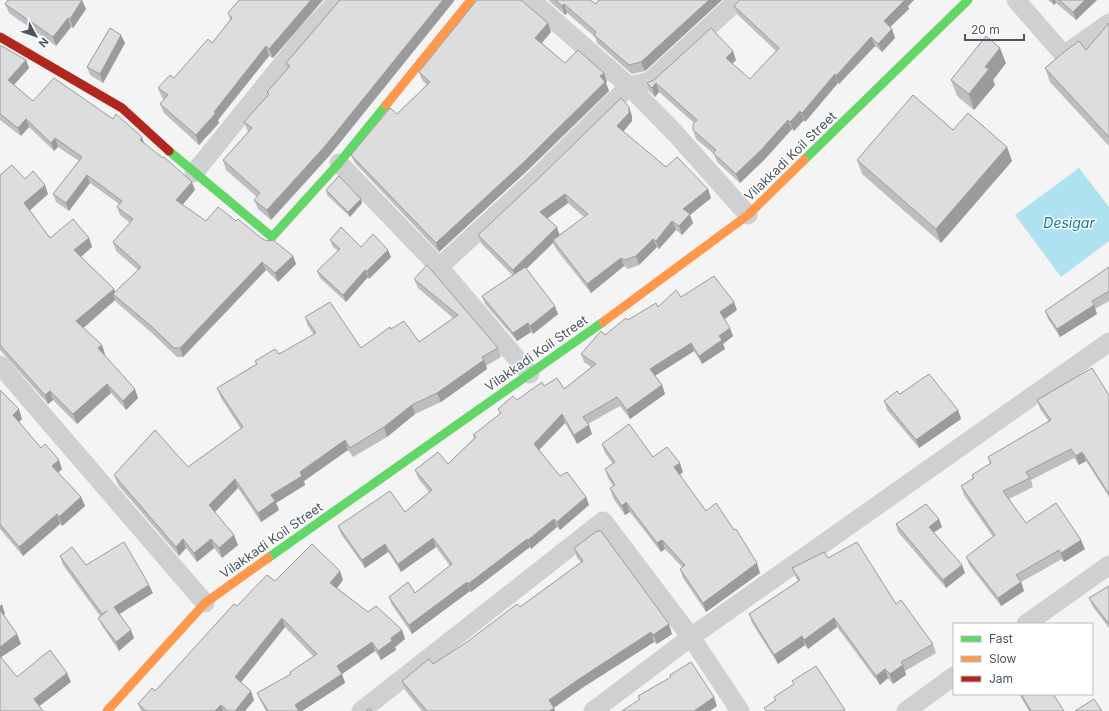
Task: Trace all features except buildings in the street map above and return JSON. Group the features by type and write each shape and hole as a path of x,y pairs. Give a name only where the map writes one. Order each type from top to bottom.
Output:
{"street":[{"path":"194,173 304,36 338,0"},
{"path":"0,37 122,108 194,173 272,237 339,163 471,0"},
{"path":"531,0 629,86 675,133 748,215"},
{"path":"439,267 536,178 629,86 650,81 738,0"},
{"name":"Vilakkadi Koil Street","path":"107,711 205,603 650,289 748,215 968,0"},
{"path":"1016,0 1064,55 1109,23"},
{"path":"339,163 439,267 530,374"},
{"path":"593,711 691,637 1109,342"},
{"path":"0,365 205,603"},
{"path":"361,711 603,521 691,637 740,711"},
{"path":"1027,623 1109,565"},
{"path":"906,711 953,677"}],"water":[{"name":"Desigar","path":"1079,168 1109,207 1109,241 1061,277 1015,215"}],"traffic: fast":[{"path":"804,160 968,0"},
{"path":"169,151 272,237 339,163 386,105"},
{"path":"268,558 603,322"}],"traffic: slow":[{"path":"386,105 471,0"},
{"path":"603,322 748,215 804,160"},
{"path":"107,711 205,603 268,558"}],"traffic: jam":[{"path":"0,37 122,108 169,151"}]}
